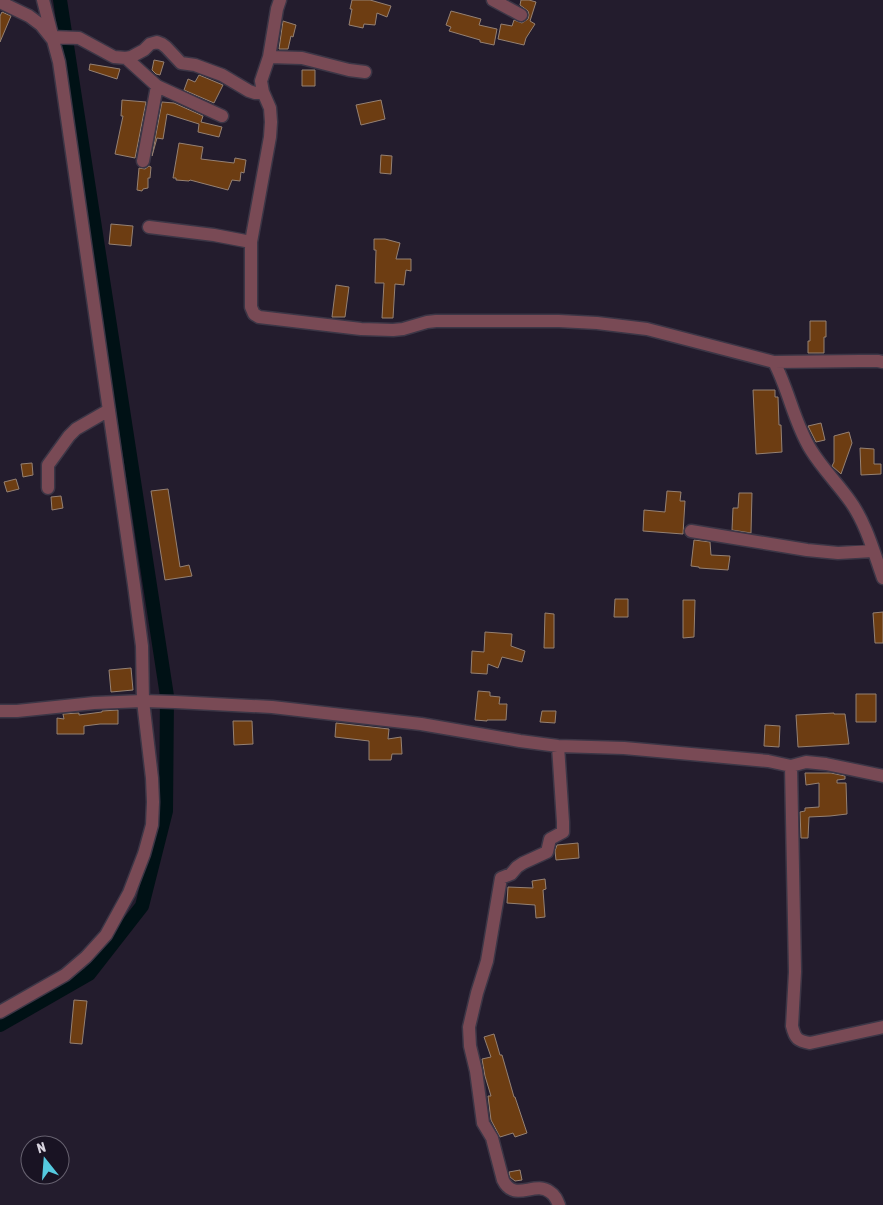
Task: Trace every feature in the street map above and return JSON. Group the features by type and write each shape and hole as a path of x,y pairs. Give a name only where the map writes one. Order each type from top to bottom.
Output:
{"street":[{"path":"0,1012 65,975 86,957 106,935 129,893 144,854 152,826 150,701 127,530 75,180 62,76 43,0"},
{"path":"280,0 269,56 261,81 263,92 270,108 271,122 251,242 251,307 254,314 259,317 361,329 393,330 436,321 559,321 597,323 647,330 774,362 883,362"},
{"path":"493,0 521,15"},
{"path":"0,2 29,16 54,38 72,37 84,40 114,57 126,58 157,42 166,47 181,63 194,65 222,76 249,92 263,92"},
{"path":"269,56 302,58 349,70 365,72"},
{"path":"126,58 156,86 222,116"},
{"path":"143,161 156,86"},
{"path":"149,227 214,235 251,242"},
{"path":"774,362 803,436 811,451 851,502 864,526 883,578"},
{"path":"48,488 48,465 68,436 76,429 109,410"},
{"path":"691,531 808,550 838,553 873,551"},
{"path":"0,711 94,703 150,701 272,707 421,724 558,746 624,748 768,760 791,766 806,762 826,764 883,776"},
{"path":"558,746 563,832 550,839 548,852 523,863 511,874 501,878 486,961 469,1027 470,1046 476,1071 483,1123 492,1138 506,1186 515,1191 545,1189 553,1194 559,1205"},
{"path":"791,766 794,972 792,1026 794,1033 801,1041 810,1043 883,1027"}],"building":[{"path":"352,0 370,0 391,6 387,17 377,13 375,25 364,24 363,28 349,25"},
{"path":"521,0 536,2 530,21 535,24 524,45 498,39 501,24 512,26 514,20 522,23 528,19 528,11 520,5"},
{"path":"451,11 481,19 479,25 497,29 494,45 449,31 451,27 446,25"},
{"path":"2,12 11,16 0,42 0,16"},
{"path":"283,21 296,25 288,49 279,49"},
{"path":"154,60 164,62 160,75 152,70"},
{"path":"90,64 120,69 117,79 89,70"},
{"path":"302,70 315,70 315,86 302,86"},
{"path":"199,75 223,85 214,103 184,90 188,79 195,82"},
{"path":"122,100 146,102 135,158 115,154 123,116 121,116"},
{"path":"381,100 385,119 361,125 356,105"},
{"path":"162,102 174,103 203,116 201,122 222,127 219,137 198,132 199,124 167,114 163,139 157,138 152,156"},
{"path":"179,143 203,147 201,159 234,163 235,158 246,160 244,173 241,172 240,181 232,180 228,190 190,180 176,180 176,178 173,178"},
{"path":"381,155 392,156 391,174 380,173"},
{"path":"149,166 151,167 148,188 142,191 137,190 139,168 145,169"},
{"path":"111,224 133,226 131,246 109,244"},
{"path":"374,239 385,239 400,243 396,259 411,259 411,271 406,270 404,285 395,284 393,318 382,318 384,283 375,283 376,250 374,250"},
{"path":"336,285 349,287 345,317 332,317"},
{"path":"810,321 826,321 824,353 808,353"},
{"path":"753,390 775,390 775,397 778,397 782,452 756,454"},
{"path":"821,423 825,440 816,442 808,426"},
{"path":"849,432 852,443 841,474 832,466 834,462 834,436"},
{"path":"860,448 874,449 874,464 881,464 881,474 861,475"},
{"path":"32,463 33,475 23,477 21,464"},
{"path":"16,479 19,489 7,492 4,482"},
{"path":"168,489 180,567 189,565 192,576 165,580 151,491"},
{"path":"667,491 681,492 680,501 685,501 683,534 643,531 644,510 665,512"},
{"path":"739,493 752,493 751,533 732,530 733,508 738,508"},
{"path":"61,496 63,508 52,510 51,497"},
{"path":"694,540 710,542 711,555 730,556 728,570 691,566"},
{"path":"615,599 628,599 628,617 614,617"},
{"path":"683,600 695,600 694,637 683,638"},
{"path":"883,612 883,643 875,643 873,613"},
{"path":"545,613 554,614 554,648 544,648"},
{"path":"485,632 512,634 511,646 525,651 522,662 502,657 498,668 488,664 487,674 471,673 472,651 484,652"},
{"path":"131,668 133,690 111,692 109,670"},
{"path":"478,691 490,692 490,696 500,697 499,704 507,704 506,720 475,720"},
{"path":"856,694 876,694 876,722 856,722"},
{"path":"118,710 118,724 84,726 84,734 57,734 57,718 64,719 63,714 79,713 79,715"},
{"path":"542,711 556,711 555,723 540,722"},
{"path":"845,714 849,744 798,747 796,715"},
{"path":"233,721 252,721 253,744 234,745"},
{"path":"336,723 389,729 388,739 401,737 402,754 392,754 391,760 369,760 369,741 335,737"},
{"path":"765,725 780,726 779,747 764,746"},
{"path":"805,773 831,773 845,776 845,779 837,780 837,783 846,783 847,814 809,817 808,838 801,838 800,812 805,811 805,808 819,807 819,783 806,785"},
{"path":"578,843 579,858 556,860 555,851 557,845"},
{"path":"545,879 546,889 543,890 545,917 536,918 535,905 507,903 508,887 533,888 532,881"},
{"path":"74,1000 87,1001 82,1044 70,1043"},
{"path":"494,1034 527,1133 515,1137 513,1133 500,1137 491,1120 488,1096 491,1096 482,1059 491,1057 484,1037"},
{"path":"520,1170 522,1180 515,1181 510,1177 509,1172"}],"waterway":[{"path":"0,1025 89,974 142,906 166,811 167,696 60,0"}]}
